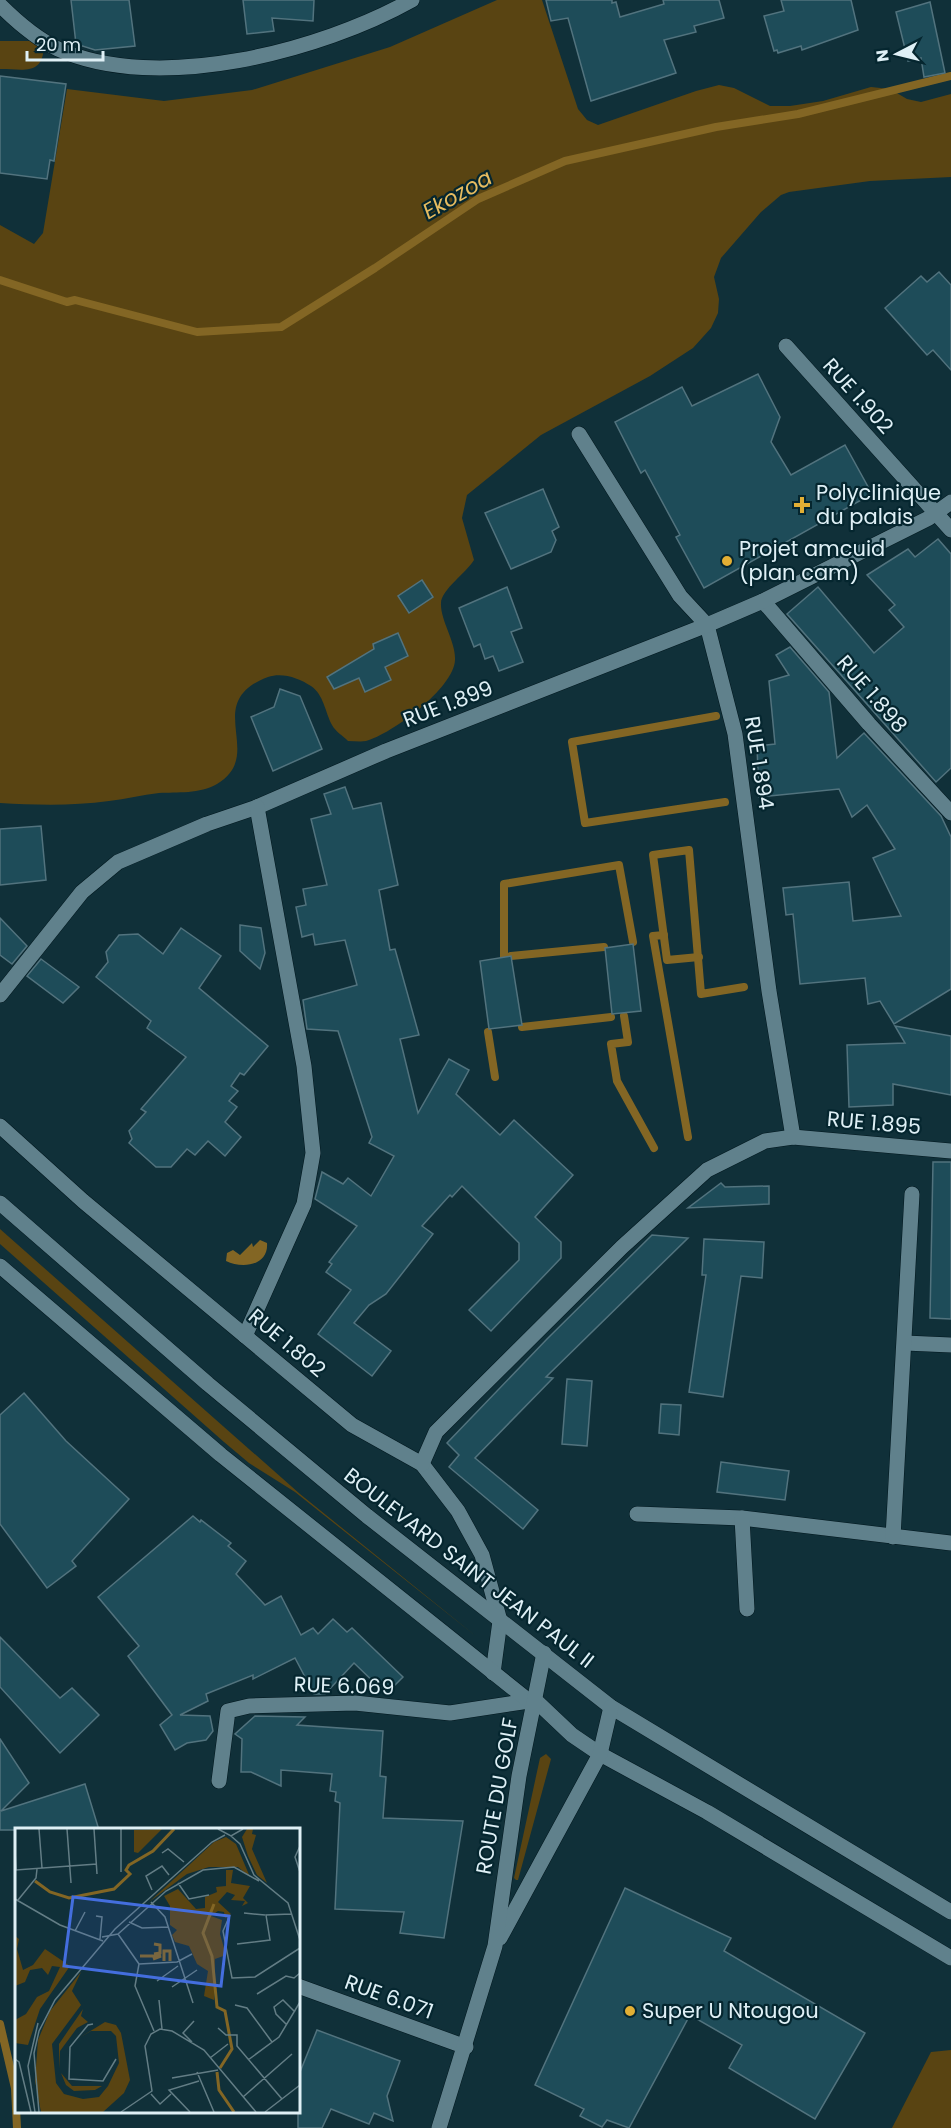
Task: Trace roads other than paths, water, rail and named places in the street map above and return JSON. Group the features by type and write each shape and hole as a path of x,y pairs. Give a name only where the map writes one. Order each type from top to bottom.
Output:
{"street":[{"path":"0,5 14,19 58,49 143,69 211,65 296,48 376,20 412,0"},
{"name":"RUE 1.902","path":"786,346 951,530"},
{"name":"RUE 1.894","path":"579,434 680,596 707,625 735,734 769,991 793,1137"},
{"name":"RUE 1.899","path":"0,995 82,892 118,862 207,824 257,807 386,751 763,601 937,512 951,502"},
{"name":"RUE 1.898","path":"763,601 869,724 951,813"},
{"path":"245,1336 304,1204 313,1153 304,1065 257,807"},
{"name":"RUE 1.802","path":"0,1126 83,1201 352,1425 422,1464 472,1533 482,1555 500,1621"},
{"name":"RUE 1.895","path":"422,1464 436,1432 622,1246 708,1170 765,1141 793,1137 951,1151"},
{"path":"893,1537 912,1194"},
{"name":"BOULEVARD SAINT JEAN PAUL II","path":"0,1203 208,1384 367,1516 611,1707 951,1912"},
{"path":"0,1266 220,1455 572,1735 600,1754 707,1812 951,1958"},
{"path":"904,1343 951,1345"},
{"path":"637,1514 742,1518 951,1543"},
{"path":"742,1518 747,1609"},
{"path":"493,1673 500,1621"},
{"name":"ROUTE DU GOLF","path":"440,2128 495,1946 519,1776 532,1701 544,1653"},
{"name":"RUE 6.069","path":"219,1781 228,1711 249,1706 355,1703 450,1713 532,1701"},
{"name":"ROUTE DU GOLF","path":"495,1946 600,1754 611,1707"},
{"name":"RUE 6.071","path":"300,1987 466,2047"}],"waterway":[{"name":"Ekozoa","path":"0,280 67,302 75,300 197,332 281,327 478,199 565,161 716,127 798,114 951,76"},
{"path":"716,716 572,742 585,823 725,802"},
{"path":"699,957 667,960 653,855 689,850 701,994 744,987"},
{"path":"504,957 504,884 619,865 633,942"},
{"path":"664,935 653,936 688,1137"},
{"path":"511,956 604,947"},
{"path":"624,1016 628,1042 611,1044 617,1081 654,1148"},
{"path":"522,1027 611,1017"},
{"path":"488,1032 495,1077"},
{"path":"0,2024 15,2088"},
{"path":"16,2113 17,2128"}],"place":[{"name":"Polyclinique du palais","path":"802,505"},
{"name":"Projet amcuid (plan cam)","path":"727,561"},
{"name":"Super U Ntougou","path":"630,2011"}]}
